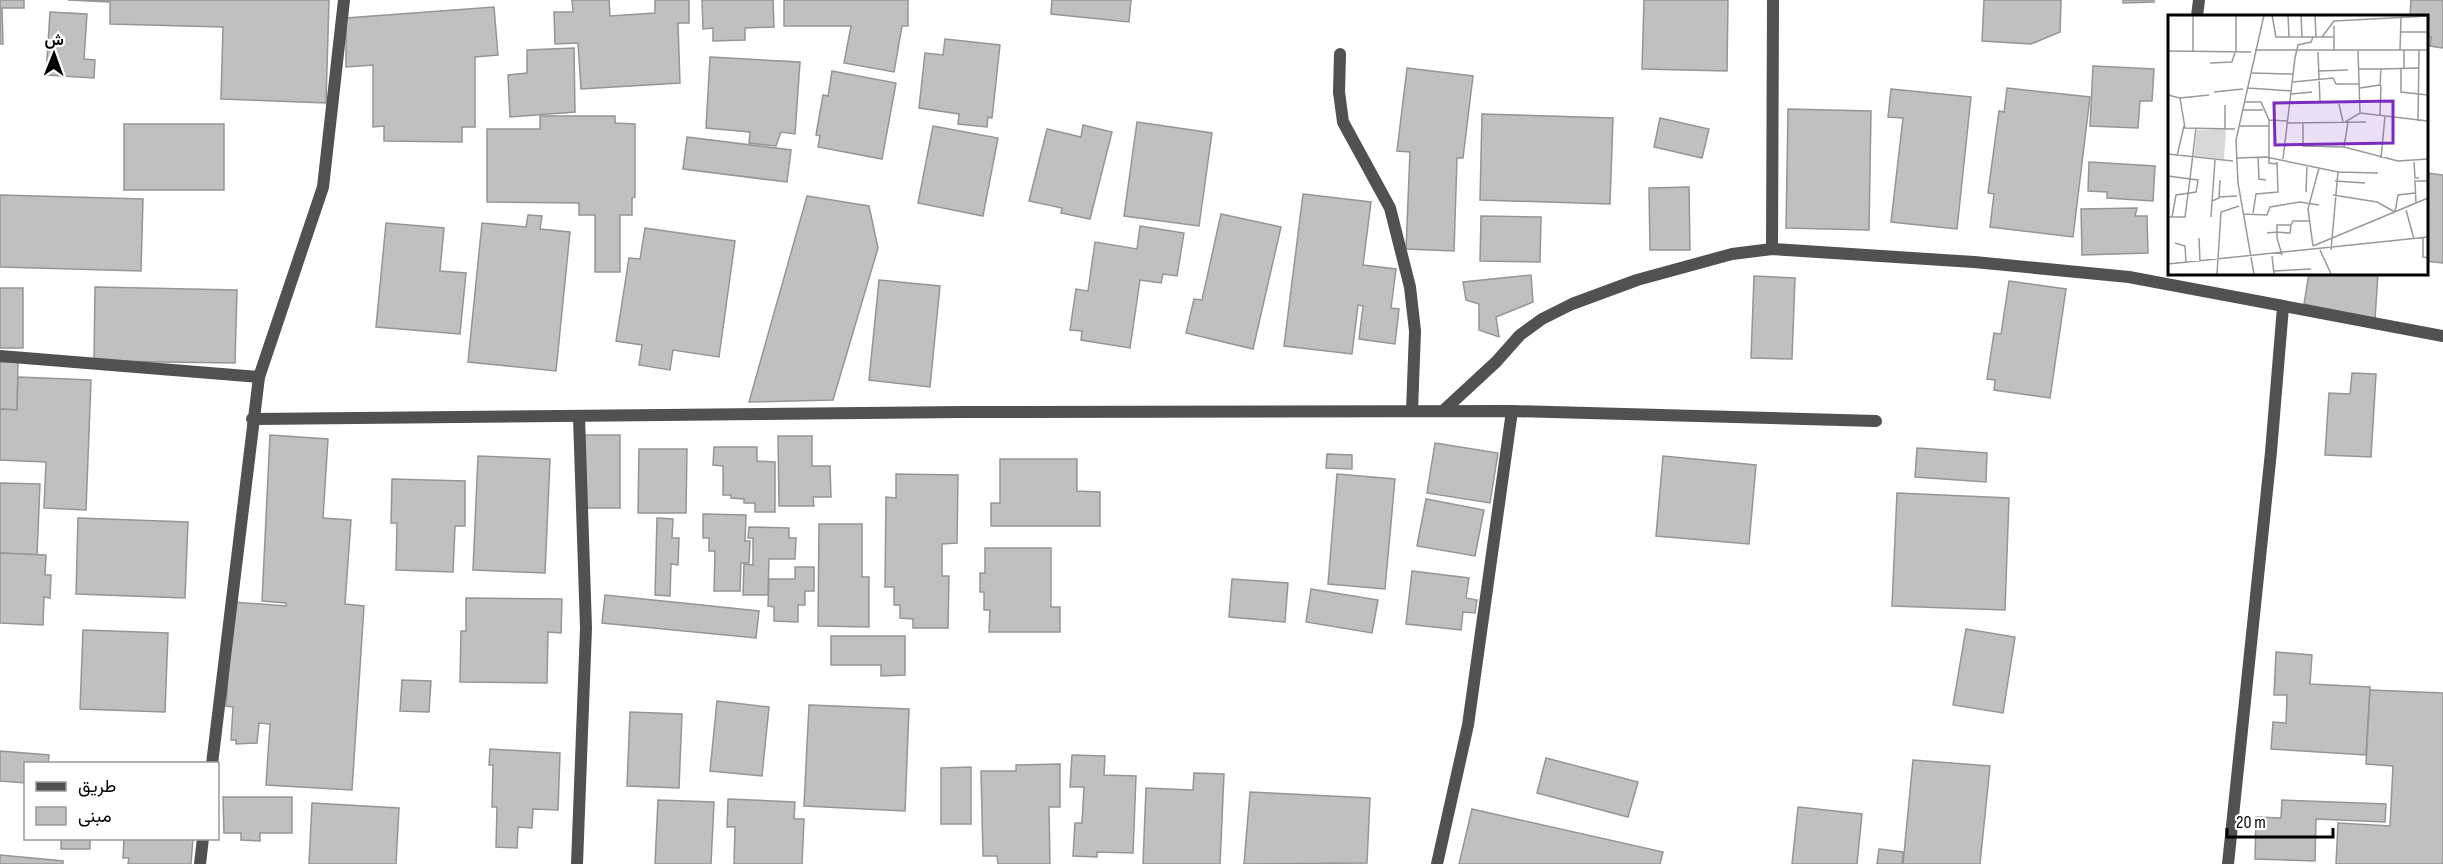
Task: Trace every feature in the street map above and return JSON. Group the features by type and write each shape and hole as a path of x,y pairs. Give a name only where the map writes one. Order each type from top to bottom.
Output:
{"street":[{"path":"212,762 252,419 259,377 323,187 344,0"},
{"path":"1772,249 1773,0"},
{"path":"2197,15 2199,0"},
{"path":"1340,54 1339,92 1342,122 1390,208 1410,287 1414,332 1412,411"},
{"path":"1443,411 1496,362 1520,335 1572,304 1637,280 1732,254 1772,249 1974,262 2129,278 2443,336"},
{"path":"2177,287 2178,274"},
{"path":"2228,864 2271,452 2283,307"},
{"path":"0,356 259,377"},
{"path":"252,419 1512,411 1876,421"},
{"path":"1437,864 1468,725 1512,411"},
{"path":"577,864 586,628 579,417"},
{"path":"200,864 203,840"}],"building":[{"path":"0,0 24,0 24,8 2,8 3,44 0,44"},
{"path":"68,0 329,0 326,103 221,99 223,27 110,24 110,2"},
{"path":"572,0 609,0 610,16 655,13 655,0 689,0 689,23 678,23 680,83 581,89 578,43 555,44 554,12 573,12"},
{"path":"702,0 773,0 774,27 745,28 745,40 713,41 713,28 703,29"},
{"path":"784,0 908,0 908,26 902,26 894,72 844,63 851,26 784,26"},
{"path":"1052,0 1131,0 1129,22 1051,14"},
{"path":"1644,0 1728,0 1727,71 1642,69"},
{"path":"1984,0 2061,0 2060,32 2031,44 1982,41"},
{"path":"2123,0 2154,0 2154,2 2123,3"},
{"path":"2411,0 2443,0 2443,48 2430,46 2428,15 2410,15"},
{"path":"494,7 498,55 475,57 475,127 462,127 462,142 384,141 384,126 373,127 373,65 346,67 346,18"},
{"path":"50,12 87,14 84,59 95,60 94,78 46,75"},
{"path":"945,39 1000,45 992,118 988,117 987,127 958,124 959,114 919,108 925,53 943,55"},
{"path":"574,48 575,112 510,117 508,75 527,73 527,50"},
{"path":"710,57 800,62 795,134 781,132 776,146 749,143 750,132 706,128"},
{"path":"2093,66 2154,69 2152,101 2140,101 2138,128 2090,126"},
{"path":"1407,68 1473,76 1463,158 1457,158 1454,251 1406,249 1410,152 1397,151"},
{"path":"832,71 896,83 882,159 818,147 820,136 816,135 823,95 828,96"},
{"path":"2007,88 2090,97 2073,237 1990,227 1994,194 1988,193 1999,111 2004,112"},
{"path":"1891,89 1971,97 1957,229 1891,222 1903,118 1888,117"},
{"path":"1788,109 1871,111 1869,230 1786,228"},
{"path":"1482,114 1613,118 1610,204 1480,200"},
{"path":"540,116 615,116 615,123 635,124 635,197 632,198 632,215 620,215 620,272 595,272 595,215 579,215 579,203 487,202 487,129 540,129"},
{"path":"1660,118 1709,129 1702,158 1654,147"},
{"path":"1137,122 1212,133 1199,226 1124,216"},
{"path":"124,124 224,124 224,190 124,190"},
{"path":"1083,125 1112,132 1090,219 1061,213 1062,208 1029,201 1047,129 1081,137"},
{"path":"933,126 998,138 983,216 918,203"},
{"path":"687,137 791,150 787,182 683,169"},
{"path":"2089,162 2155,166 2153,201 2107,198 2107,192 2088,191"},
{"path":"2428,173 2443,175 2443,263 2428,261"},
{"path":"1689,187 1690,250 1650,250 1649,188"},
{"path":"1303,194 1371,202 1363,265 1396,269 1391,308 1399,309 1395,344 1359,339 1363,306 1358,305 1352,354 1284,346"},
{"path":"0,195 143,199 141,271 0,267"},
{"path":"807,196 869,206 878,248 833,400 749,402"},
{"path":"2137,208 2135,216 2147,216 2148,253 2082,255 2081,209"},
{"path":"1221,214 1281,227 1253,349 1186,333 1194,299 1202,300"},
{"path":"528,215 542,216 540,229 570,232 556,371 468,362 482,223 526,227"},
{"path":"1481,216 1541,217 1540,262 1480,261"},
{"path":"386,223 444,228 440,271 466,273 460,334 376,327"},
{"path":"1140,226 1184,233 1177,276 1163,274 1161,283 1140,280 1130,348 1081,340 1082,331 1070,330 1076,289 1088,291 1095,242 1137,249"},
{"path":"645,228 735,241 719,357 673,350 670,370 639,365 642,345 616,341 629,258 640,259"},
{"path":"2309,274 2378,274 2375,319 2304,304"},
{"path":"1531,275 1533,302 1496,317 1499,337 1479,330 1479,304 1466,300 1463,282"},
{"path":"1754,276 1795,278 1792,359 1751,358"},
{"path":"879,280 940,286 930,387 869,380"},
{"path":"2009,281 2066,289 2050,398 1994,390 1995,380 1987,379 1994,333 2001,334"},
{"path":"95,287 237,290 235,363 94,361"},
{"path":"0,288 23,288 23,348 0,348"},
{"path":"0,362 18,362 17,410 0,409"},
{"path":"2352,373 2376,374 2371,457 2325,455 2329,393 2350,394"},
{"path":"18,377 91,380 86,510 44,508 46,462 0,460 0,409 17,410"},
{"path":"270,435 328,439 323,518 351,520 345,604 364,606 352,790 266,785 270,724 259,723 257,743 236,744 236,740 231,740 233,707 226,706 233,602 286,606 286,603 262,601"},
{"path":"585,435 620,435 620,508 586,508"},
{"path":"778,436 812,436 812,466 830,466 831,497 813,497 814,506 779,506"},
{"path":"1435,443 1498,453 1490,503 1427,493"},
{"path":"714,447 757,447 757,461 775,462 775,512 755,512 755,503 744,503 744,499 723,495 723,466 713,465"},
{"path":"1917,448 1987,453 1986,482 1915,477"},
{"path":"639,449 687,449 686,513 638,513"},
{"path":"1327,454 1352,455 1352,469 1326,468"},
{"path":"478,456 550,459 545,573 473,570"},
{"path":"1663,456 1756,465 1749,544 1656,536"},
{"path":"1000,459 1077,459 1077,491 1100,492 1100,526 991,526 991,503 1000,503"},
{"path":"896,474 958,475 957,543 942,544 942,576 949,576 948,628 913,628 913,619 900,618 900,605 894,605 894,587 885,587 886,497 896,498"},
{"path":"1337,474 1395,479 1385,589 1328,584"},
{"path":"392,479 465,481 465,526 455,526 453,572 396,570 397,523 391,523"},
{"path":"0,483 40,484 37,555 0,553"},
{"path":"1897,493 2009,498 2005,610 1892,606"},
{"path":"1426,499 1484,510 1475,556 1417,546"},
{"path":"703,514 746,515 745,541 750,541 749,563 741,563 740,591 714,591 715,551 709,551 709,538 703,538"},
{"path":"78,518 188,522 185,598 76,594"},
{"path":"657,518 673,519 672,538 679,538 678,565 671,564 670,596 655,595"},
{"path":"819,524 862,524 862,577 869,577 869,627 818,626"},
{"path":"749,527 789,528 789,538 796,538 795,559 769,559 768,595 743,595 744,564 753,565 753,538 748,538"},
{"path":"985,548 1051,548 1051,607 1060,607 1060,632 989,632 990,610 984,610 984,592 980,592 980,573 985,573"},
{"path":"0,553 46,555 45,575 51,575 50,598 44,597 43,625 0,623"},
{"path":"795,567 814,567 814,591 805,591 805,605 798,605 798,622 774,621 774,607 768,606 769,579 795,579"},
{"path":"1412,571 1469,578 1466,598 1477,600 1475,613 1463,612 1461,630 1406,624"},
{"path":"1232,579 1288,583 1285,622 1229,617"},
{"path":"1311,589 1378,600 1372,633 1306,622"},
{"path":"605,595 759,611 756,638 602,623"},
{"path":"466,598 562,599 561,633 548,632 547,683 460,682 461,631 466,631"},
{"path":"1966,629 2015,637 2003,713 1953,705"},
{"path":"83,630 168,633 165,712 80,709"},
{"path":"831,636 905,636 905,675 881,676 881,665 831,665"},
{"path":"2276,652 2312,655 2310,684 2370,687 2366,755 2271,749 2273,722 2286,723 2287,695 2274,695"},
{"path":"402,680 431,681 429,712 400,711"},
{"path":"2370,690 2443,693 2443,864 2336,864 2338,823 2390,826 2393,766 2366,764"},
{"path":"717,701 769,707 762,776 710,771"},
{"path":"809,705 909,709 905,811 804,806"},
{"path":"630,712 682,714 679,788 627,786"},
{"path":"490,749 560,753 558,810 533,809 532,828 518,827 517,848 496,847 497,807 492,807 493,765 489,765"},
{"path":"0,751 49,755 48,762 24,762 24,783 0,781"},
{"path":"1072,755 1105,756 1104,775 1136,776 1133,853 1097,852 1097,857 1073,856 1075,823 1082,823 1084,787 1070,787"},
{"path":"1546,758 1638,782 1628,817 1537,793"},
{"path":"1913,760 1990,766 1980,864 1903,864"},
{"path":"1060,764 1060,807 1049,807 1050,864 998,864 997,856 983,856 981,771 1016,771 1016,765"},
{"path":"971,767 971,824 941,824 941,768"},
{"path":"1194,773 1224,774 1220,864 1143,864 1146,788 1193,790"},
{"path":"1250,792 1370,798 1367,863 1244,864"},
{"path":"223,797 292,797 292,833 260,833 260,841 241,840 241,833 224,833"},
{"path":"728,799 795,802 794,819 804,819 802,864 734,864 735,827 727,827"},
{"path":"658,800 714,802 711,864 655,864"},
{"path":"2282,800 2386,804 2385,822 2316,819 2315,861 2255,859 2256,817 2281,818"},
{"path":"312,803 399,808 396,864 309,864"},
{"path":"1798,807 1862,814 1857,864 1792,864"},
{"path":"1472,809 1663,852 1660,864 1459,864"},
{"path":"61,840 90,840 90,849 61,849"},
{"path":"124,840 193,840 191,864 128,864 129,858 123,858"},
{"path":"1879,849 1903,852 1902,864 1877,864"},
{"path":"0,855 63,861 63,864 0,864"}]}
